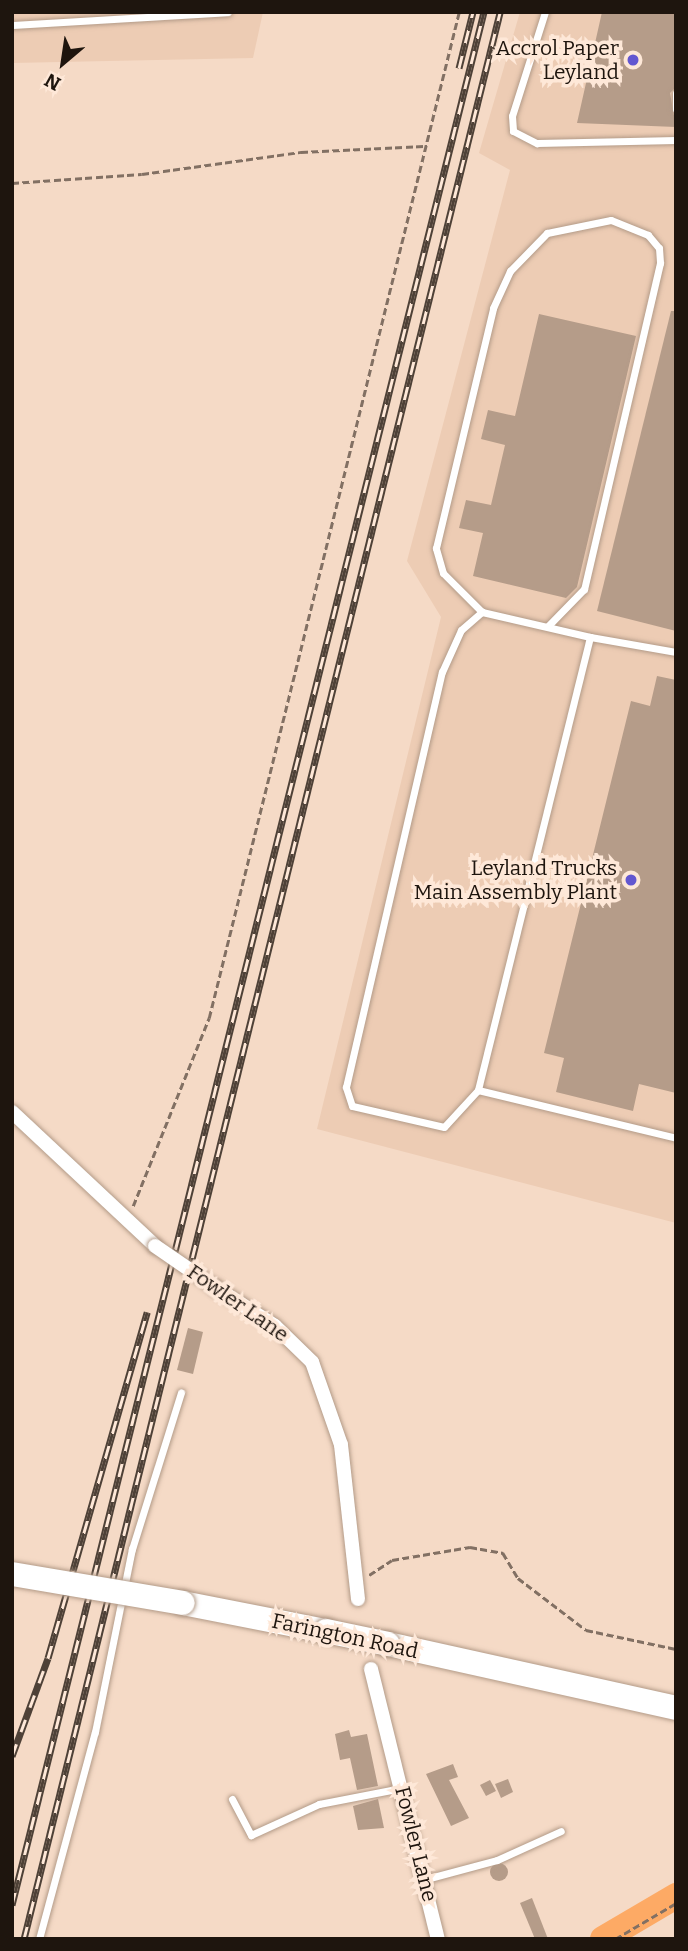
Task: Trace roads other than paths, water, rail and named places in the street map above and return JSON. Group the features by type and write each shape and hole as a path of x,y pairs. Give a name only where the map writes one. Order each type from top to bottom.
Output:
{"highway":[{"name":"Farington Road","path":"12,1574 326,1631 676,1708"}],"street":[{"name":"Fowler Lane","path":"12,1112 125,1222 155,1246 275,1326 312,1362 341,1446 358,1592"},
{"name":"Fowler Lane","path":"371,1669 426,1879 438,1939"}],"lane":[{"path":"12,25 228,12"},
{"path":"545,12 512,116 513,131 537,143 676,140"},
{"path":"674,108 676,93"},
{"path":"548,626 584,589 660,263 659,248 648,235 611,220 547,233 510,271 493,308 436,548 443,573 482,612 590,637 676,652"},
{"path":"482,612 461,630 442,672 346,1087 352,1106 444,1127 478,1090 590,637"},
{"path":"478,1090 676,1139"},
{"path":"39,1939 94,1732 132,1549 181,1393"},
{"path":"232,1799 251,1835 319,1804 402,1788"},
{"path":"426,1879 497,1860 561,1831"}],"waterway":[{"path":"603,1939 676,1896"}],"railway":[{"path":"459,68 473,12"},
{"path":"12,1905 484,12"},
{"path":"24,1939 500,12"},
{"path":"12,1756 48,1658 147,1312"}],"place":[{"name":"Accrol Paper Leyland","path":"633,60"},
{"name":"Leyland Trucks Main Assembly Plant","path":"631,880"}]}
